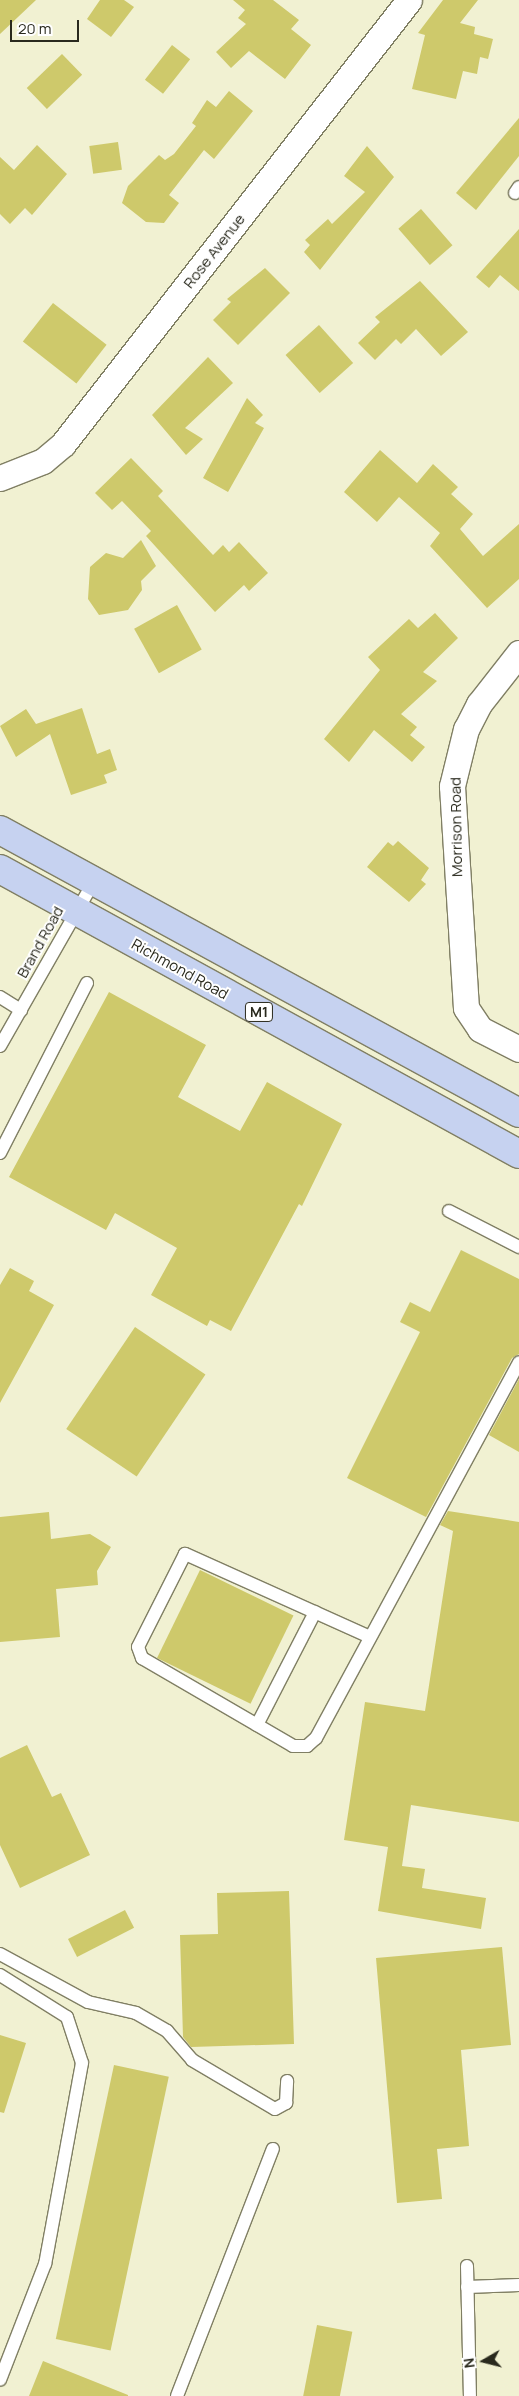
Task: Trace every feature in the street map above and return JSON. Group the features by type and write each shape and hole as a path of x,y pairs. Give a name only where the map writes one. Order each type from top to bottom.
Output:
{"highway":[{"name":"M1","path":"0,830 519,1113"},
{"name":"Richmond Road","path":"0,869 519,1154"}],"street":[{"name":"Rose Avenue","path":"0,478 43,461 64,444 409,0"},
{"name":"Morrison Road","path":"519,653 479,704 456,759 452,786 463,989 466,1008 480,1029 519,1049"}],"lane":[{"name":"Brand Road","path":"0,1046 94,881"},
{"path":"0,1153 86,983"},
{"path":"0,997 21,1010"},
{"path":"449,1211 519,1247"},
{"path":"370,1637 190,1554 180,1556 138,1653 294,1746 307,1746 316,1738 519,1362"},
{"path":"257,1725 315,1612"},
{"path":"0,1954 88,2002 136,2013 167,2031 192,2060 275,2109 286,2103 287,2081"},
{"path":"0,1975 67,2017 82,2063 45,2264 0,2380"},
{"path":"178,2396 273,2149"},
{"path":"467,2266 470,2396"},
{"path":"467,2287 519,2285"}],"building":[{"path":"0,0 36,0 0,34"},
{"path":"100,0 124,0 134,7 111,37 87,19"},
{"path":"233,0 273,0 299,20 291,29 311,45 285,79 249,51 231,68 216,52 246,24 238,18 245,10"},
{"path":"443,0 478,0 460,23 475,27 474,34 493,39 488,59 480,57 477,74 463,71 456,99 412,89 425,35 418,33"},
{"path":"172,45 190,59 163,94 145,80"},
{"path":"62,54 82,75 47,109 27,88"},
{"path":"229,91 253,111 214,159 204,150 169,195 179,203 164,223 146,222 122,203 128,186 159,155 165,160 174,154 196,126 192,123 207,100 216,107"},
{"path":"519,118 519,156 476,210 456,193"},
{"path":"118,142 122,170 93,174 89,146"},
{"path":"37,145 67,174 32,215 25,208 10,224 0,214 0,157 14,170"},
{"path":"367,146 394,177 320,270 304,252 310,245 305,240 328,219 332,224 365,192 344,176"},
{"path":"421,209 452,245 430,265 398,229"},
{"path":"519,229 519,291 500,275 489,288 476,277"},
{"path":"265,268 290,293 238,345 213,320 231,302 227,299"},
{"path":"420,281 468,332 441,356 416,329 401,344 396,339 375,360 358,343 380,322 375,317"},
{"path":"53,303 107,345 76,383 23,342"},
{"path":"319,325 353,363 320,393 286,355"},
{"path":"208,357 233,383 185,428 203,439 186,455 152,415"},
{"path":"247,398 263,415 255,423 264,428 228,492 203,478"},
{"path":"380,450 417,483 433,464 458,487 451,494 473,514 460,529 483,556 519,524 519,579 487,608 430,546 440,533 399,497 377,522 344,492"},
{"path":"131,458 163,491 158,496 213,555 223,545 229,552 239,542 268,573 249,591 244,585 215,612 146,536 151,531 122,501 112,510 95,493"},
{"path":"141,540 156,566 141,581 142,590 128,610 99,615 88,599 90,567 106,553 123,558"},
{"path":"177,605 202,650 159,673 134,629"},
{"path":"435,613 458,638 423,672 437,681 401,714 417,727 410,735 425,747 412,762 374,730 349,762 324,739 380,670 368,657 409,619 418,628"},
{"path":"82,708 97,754 110,749 117,770 104,775 107,783 71,795 50,734 16,757 0,726 26,709 36,724"},
{"path":"398,841 429,868 421,880 426,884 409,902 367,867 388,842 393,846"},
{"path":"109,992 206,1045 178,1097 240,1131 267,1082 342,1124 302,1206 299,1204 231,1331 210,1320 207,1326 151,1295 177,1248 115,1213 106,1230 9,1177"},
{"path":"461,1250 519,1279 519,1354 512,1358 426,1517 347,1478 420,1332 400,1322 410,1302 430,1312"},
{"path":"10,1268 34,1281 29,1291 54,1305 0,1403 0,1285"},
{"path":"135,1327 205,1375 137,1477 66,1429"},
{"path":"519,1379 519,1452 489,1435"},
{"path":"448,1511 519,1522 519,1822 411,1805 402,1866 425,1869 422,1888 486,1898 481,1929 378,1911 388,1847 344,1840 365,1702 425,1711 453,1531 440,1525"},
{"path":"49,1512 51,1539 90,1534 111,1547 97,1571 98,1585 56,1589 60,1637 0,1642 0,1517"},
{"path":"200,1570 293,1616 251,1704 157,1658"},
{"path":"27,1745 52,1797 61,1793 90,1855 20,1888 0,1845 0,1758"},
{"path":"289,1891 294,2044 191,2047 183,2037 180,1935 218,1934 217,1893"},
{"path":"125,1910 134,1928 77,1957 68,1939"},
{"path":"502,1947 511,2045 461,2050 469,2146 437,2149 442,2199 397,2203 376,1958"},
{"path":"0,2035 26,2043 4,2113 0,2112"},
{"path":"114,2065 169,2077 111,2351 56,2339"},
{"path":"317,2325 352,2332 340,2396 303,2396"},
{"path":"43,2361 128,2395 128,2396 29,2396"}]}
